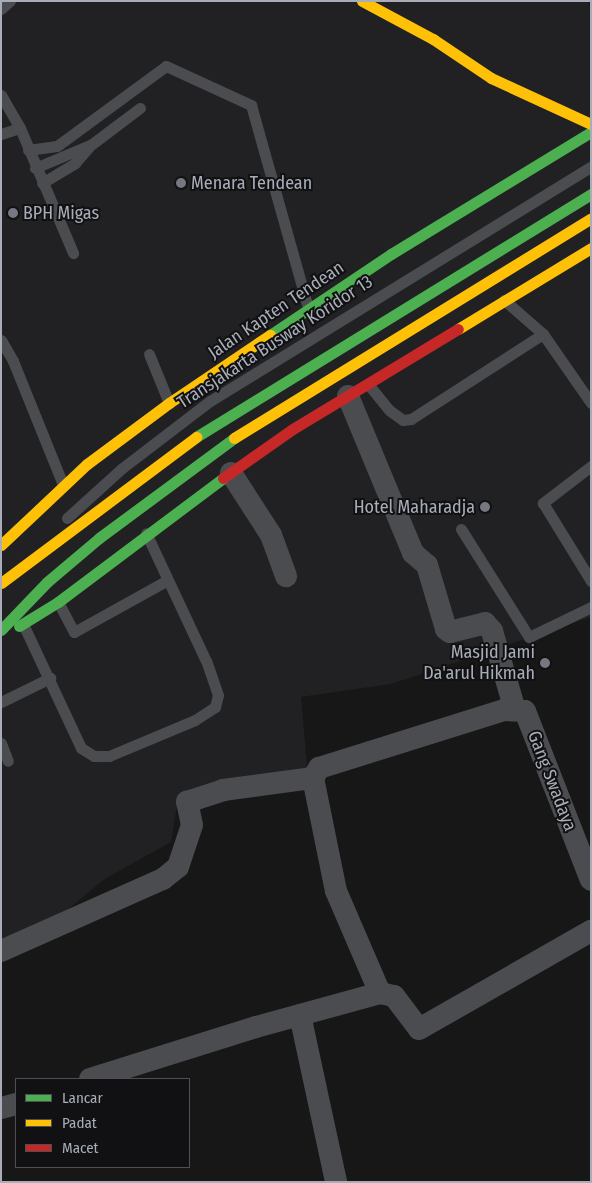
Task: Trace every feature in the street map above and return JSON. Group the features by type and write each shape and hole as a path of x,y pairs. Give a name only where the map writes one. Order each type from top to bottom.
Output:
{"main road":[{"path":"362,1 434,39 491,78 589,130"},
{"name":"Jalan Kapten Tendean","path":"1,545 63,486 169,403 308,308 570,144 589,130"},
{"path":"570,144 591,144"},
{"path":"1,583 154,466 257,397 591,194"},
{"path":"1,630 48,582 166,486 270,414 591,218"},
{"path":"1,638 58,602 146,533 291,430 368,384 502,299 591,248"}],"street":[{"name":"Gang Swadaya","path":"348,396 413,553 427,565 446,629 450,632 485,623 492,631 520,710 591,880"},
{"path":"231,473 271,535 286,576"},
{"path":"380,993 336,890 313,778 319,768 467,719 504,710 520,710"},
{"path":"1,951 163,879 178,867 192,825 187,802 223,790 313,778"},
{"path":"93,1078 300,1015 380,993 394,996 419,1029 591,931"},
{"path":"300,1015 336,1182"},
{"path":"1,1108 15,1104"}],"lane":[{"path":"1,9 10,1"},
{"path":"28,150 57,146 166,66 252,105 308,308"},
{"path":"1,95 20,128 35,168 73,253"},
{"path":"42,184 75,163 92,144 140,108"},
{"path":"1,134 20,128"},
{"path":"35,168 92,144"},
{"name":"Transjakarta Busway Koridor 13","path":"1,578 121,469 210,401 591,166"},
{"path":"502,299 543,334 591,403"},
{"path":"368,384 389,410 403,420 411,419 543,334"},
{"path":"1,340 14,360 63,486"},
{"path":"149,354 169,403"},
{"path":"591,466 544,503 591,581"},
{"path":"461,529 529,637 591,607"},
{"path":"24,624 81,748 94,756 109,756 195,720 215,707 218,694 206,661 146,533"},
{"path":"58,602 74,632 168,580"},
{"path":"1,702 50,678"},
{"path":"1,743 8,761"}],"shaded area":[{"path":"1,1 588,1 591,11 591,617 391,684 301,697 308,777 178,800 171,842 103,880 64,913 1,951"}],"traffic: fast":[{"path":"270,335 391,254 591,132"},
{"path":"196,437 591,194"},
{"path":"1,630 47,582 99,538 234,438"},
{"path":"19,626 58,602 223,478"}],"traffic: slow":[{"path":"362,1 433,39 491,78 591,124"},
{"path":"234,438 591,218"},
{"path":"458,329 591,248"},
{"path":"1,545 87,464 169,403 270,335"},
{"path":"1,583 196,437"}],"traffic: jam":[{"path":"223,478 291,430 458,329"}],"place":[{"name":"Menara Tendean","path":"181,183"},
{"name":"BPH Migas","path":"13,213"},
{"name":"Hotel Maharadja","path":"485,507"},
{"name":"Masjid Jami Da'arul Hikmah","path":"545,663"}]}
